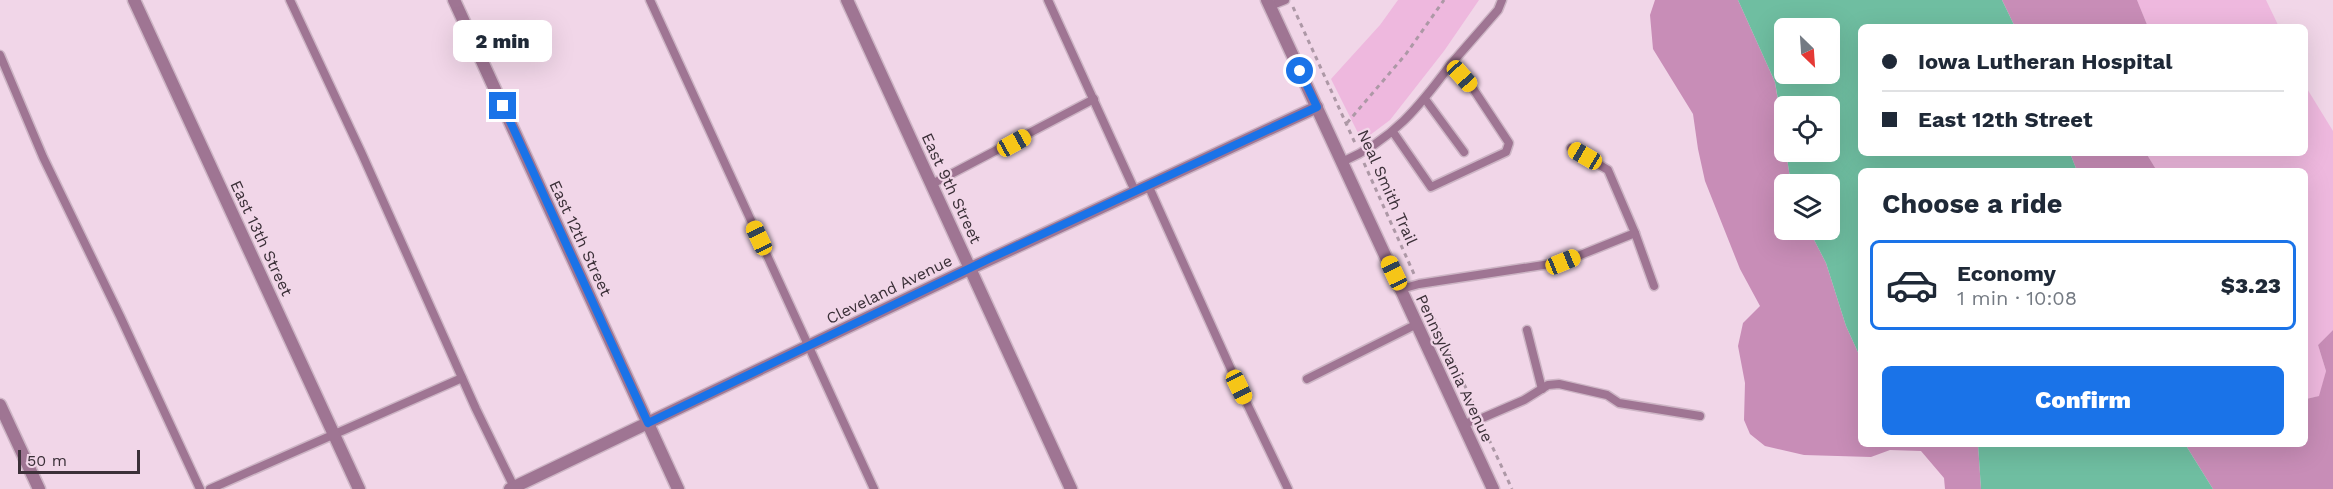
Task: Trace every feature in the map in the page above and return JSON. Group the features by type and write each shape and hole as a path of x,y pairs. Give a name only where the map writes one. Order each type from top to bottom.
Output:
{"street":[{"name":"East 13th Street","path":"134,0 359,489"},
{"name":"East 12th Street","path":"454,0 678,489"},
{"name":"East 9th Street","path":"847,0 1071,489"},
{"name":"Pennsylvania Avenue","path":"1269,3 1492,489"},
{"name":"Cleveland Avenue","path":"512,488 971,268 1317,107"},
{"path":"0,405 39,489"}],"lane":[{"path":"290,0 512,488"},
{"path":"650,0 874,489"},
{"path":"1048,0 1135,191"},
{"path":"1269,3 1285,0"},
{"path":"1342,162 1360,154 1393,132 1425,99 1451,64 1498,10 1502,0"},
{"path":"0,55 43,157 200,489"},
{"path":"1393,132 1431,187 1506,152 1509,143 1473,87 1451,64"},
{"path":"932,184 1094,99"},
{"path":"1425,99 1464,152"},
{"path":"1571,148 1608,170 1635,233 1654,286"},
{"path":"1148,185 1229,366 1288,489"},
{"path":"1401,289 1419,284 1563,262 1635,233"},
{"path":"1307,379 1417,324"},
{"path":"1527,330 1542,389"},
{"path":"210,489 462,378"},
{"path":"1463,423 1480,419 1524,400 1548,385 1559,384 1607,395 1619,404 1700,416"}],"path":[{"name":"Neal Smith Trail","path":"1290,0 1512,489"},
{"path":"1347,124 1407,54 1444,0"}],"shaded area":[{"path":"1398,0 1479,0 1444,51 1390,120 1362,141 1331,79 1380,25"},
{"path":"1655,0 1738,0 1775,84 1777,96 1774,96 1774,162 1788,162 1789,174 1774,174 1774,240 1814,240 1826,263 1846,326 1858,352 1858,447 1978,447 1981,489 1945,489 1944,478 1921,451 1890,450 1871,457 1804,455 1765,446 1750,434 1744,420 1745,383 1738,346 1743,323 1760,306 1740,269 1705,181 1693,114 1653,49 1650,15"},
{"path":"1738,0 2002,0 2014,24 1858,24 1858,156 2071,156 2076,168 1858,168 1858,352 1846,326 1826,263 1814,240 1840,240 1840,174 1789,174 1788,162 1840,162 1840,96 1777,96 1775,84 1840,84 1840,18 1774,18 1774,80"},
{"path":"2002,0 2137,0 2147,24 2014,24"},
{"path":"2137,0 2266,0 2278,24 2147,24"},
{"path":"2308,90 2333,131 2333,330 2318,345 2326,371 2320,396 2308,399 2308,168 2155,168 2148,156 2308,156"},
{"path":"2071,156 2148,156 2155,168 2076,168"},
{"path":"2333,330 2333,489 2213,489 2187,447 2308,447 2308,399 2319,396 2326,371 2318,345"},
{"path":"1978,447 2187,447 2213,489 1981,489"}],"route":[{"path":"503,106 648,423 991,258 1317,107 1300,71"}]}
